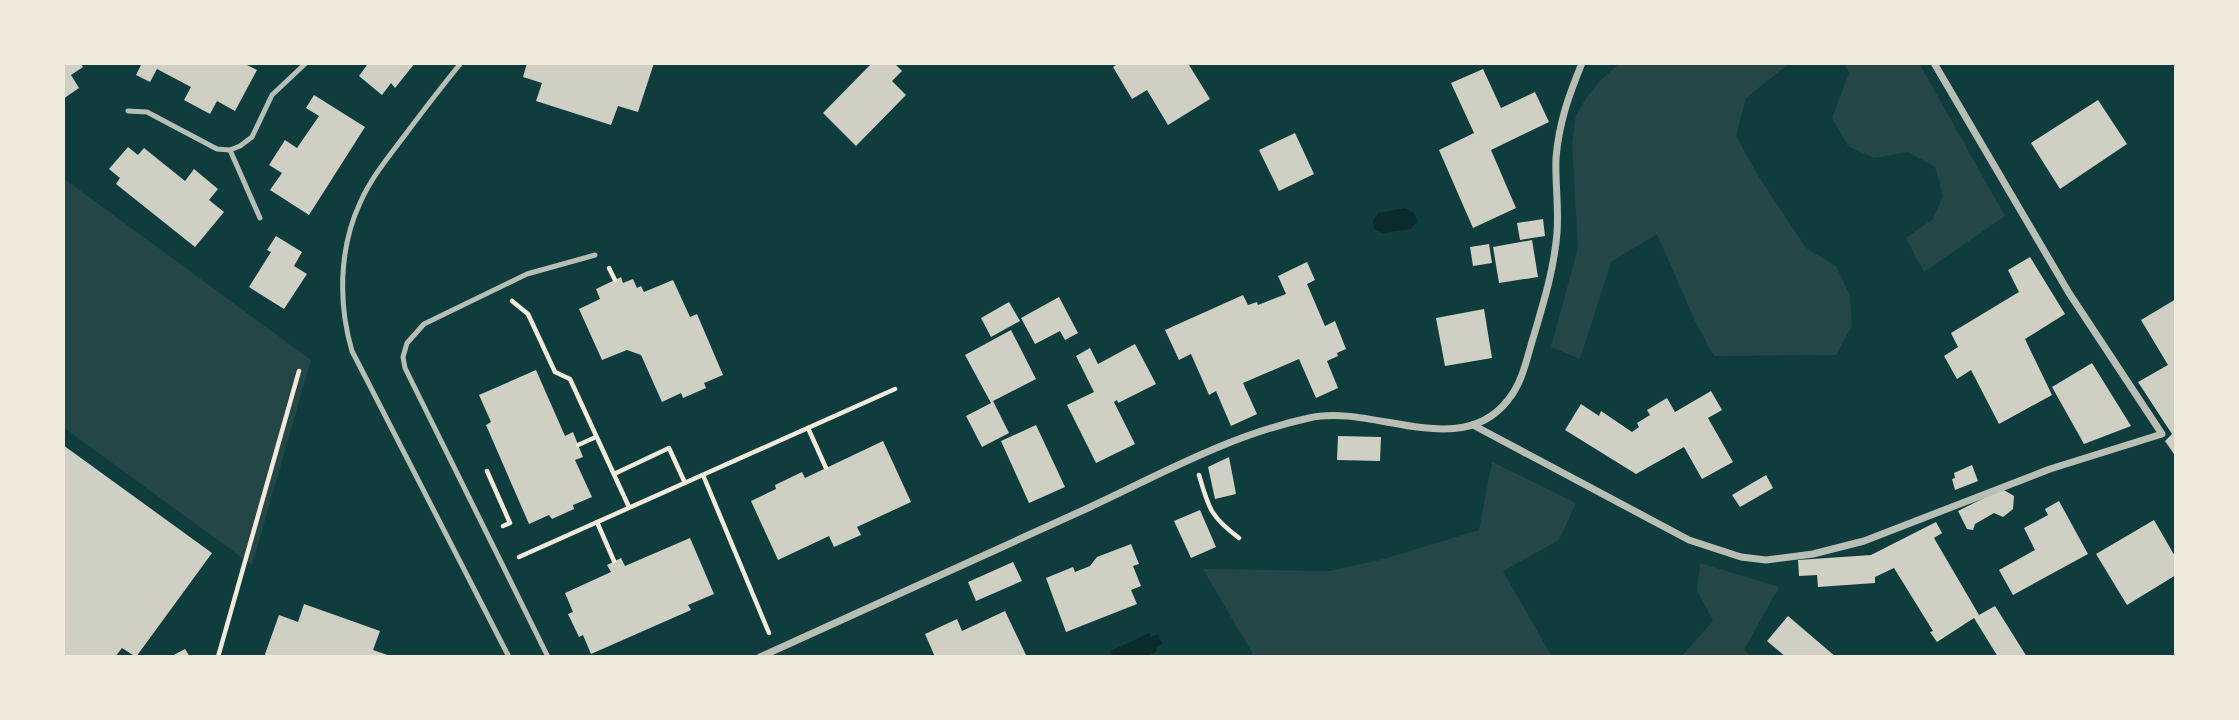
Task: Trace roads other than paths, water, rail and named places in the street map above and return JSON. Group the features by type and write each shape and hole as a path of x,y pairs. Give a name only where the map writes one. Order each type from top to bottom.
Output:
{"street":[{"path":"760,657 1017,541 1194,457 1283,424 1315,416 1336,415 1410,426 1459,429 1487,419 1508,400 1522,373 1553,268 1558,230 1558,143 1563,108 1582,63"},
{"path":"1473,425 1689,540 1741,557 1766,560 1813,554 1864,541 2050,469 2162,434 2068,293 1934,63"}],"lane":[{"path":"128,111 148,112 216,149 230,150 252,137 272,95 290,75 306,63"},
{"path":"461,63 389,156 361,201 348,242 342,310 352,351 509,657"},
{"path":"230,150 260,218"},
{"path":"548,657 403,363 407,343 424,324 527,274 595,255"}]}
